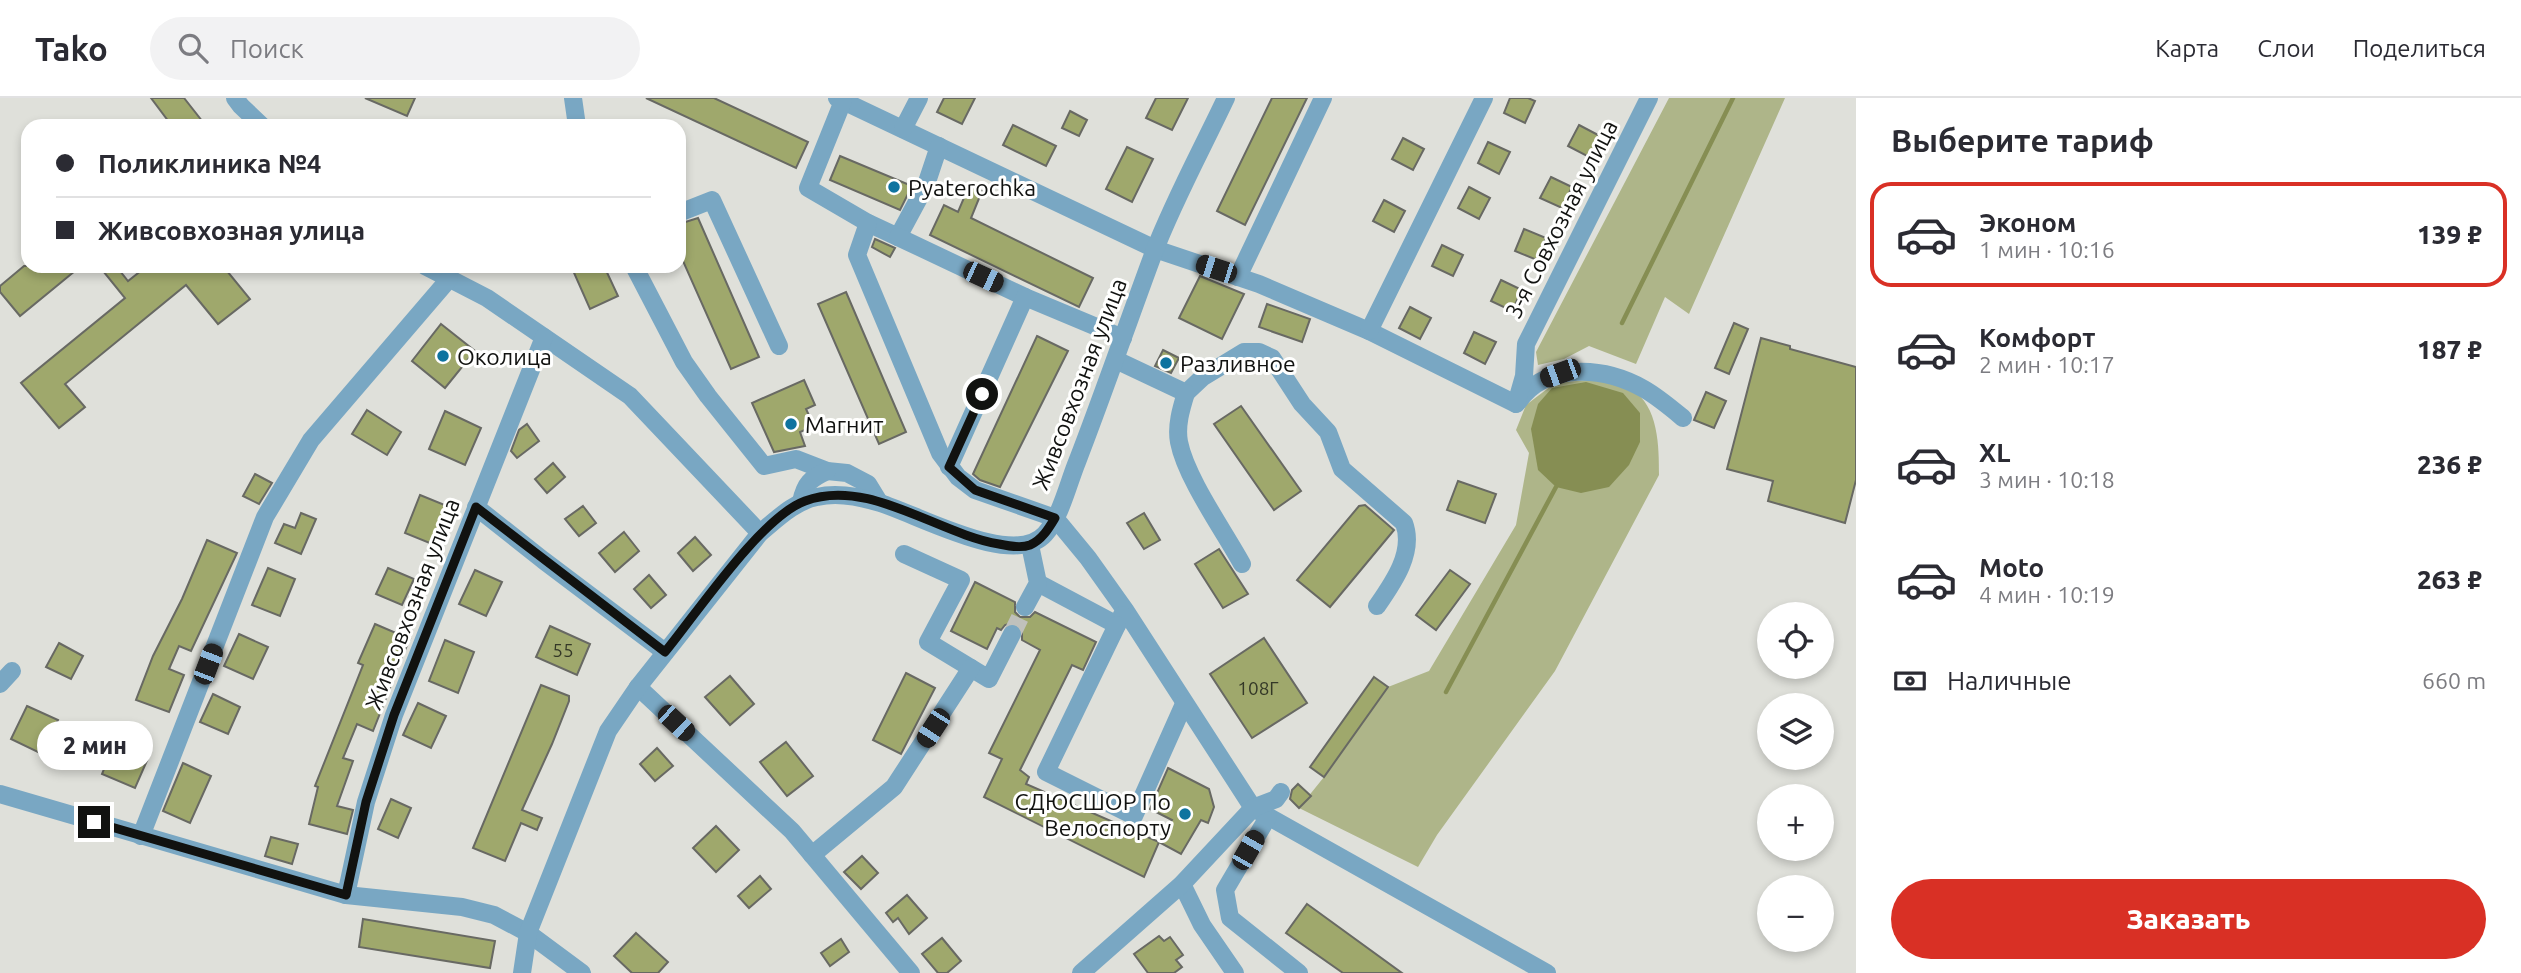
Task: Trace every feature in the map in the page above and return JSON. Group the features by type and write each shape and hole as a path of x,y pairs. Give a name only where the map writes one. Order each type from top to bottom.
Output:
{"street":[{"path":"235,98 255,119"},
{"path":"573,98 576,119"},
{"path":"903,129 919,98"},
{"name":"Живсовхозная улица","path":"1030,545 1045,535 1055,518 1116,360 1155,249 1226,98"},
{"path":"1238,277 1323,98"},
{"path":"1368,331 1484,98"},
{"name":"3-я Совхозная улица","path":"1516,404 1524,376 1526,344 1649,98"},
{"path":"1124,338 1026,297 868,223 808,188 840,99 1155,249 1238,277 1368,331 1516,404 1526,390 1542,380 1560,373 1592,372 1609,374 1641,387 1684,418"},
{"path":"898,237 926,185 939,146"},
{"path":"686,210 712,200 779,346"},
{"path":"868,223 857,256 940,453 949,467 975,490 1055,518 1088,558 1121,617 1260,812 1547,973"},
{"path":"438,273 487,298 630,396 760,533"},
{"path":"638,273 684,362 764,466 796,459 827,471 847,473 868,484 879,502"},
{"path":"141,836 265,517 311,440 449,279"},
{"path":"949,467 1026,297"},
{"name":"Живсовхозная улица","path":"346,895 366,802 394,715 544,337"},
{"path":"1242,564 1185,464 1179,440 1180,415 1186,394 1203,377 1244,352 1259,352 1272,358 1302,404 1328,432 1342,469 1404,523 1408,536 1407,548 1393,583 1377,606"},
{"path":"1116,360 1186,394"},
{"path":"801,502 803,491 811,478 827,471"},
{"path":"522,973 528,933 608,731 638,687 760,533 801,502 832,495 854,496 879,502 989,542 1010,546 1030,545 1038,583 1025,607"},
{"path":"476,507 665,652"},
{"path":"904,554 961,580 928,642 989,679 1012,634"},
{"path":"1038,583 1121,617"},
{"path":"1121,617 1046,772 1134,816 1184,704"},
{"path":"813,855 894,787 971,668"},
{"path":"638,687 792,831 911,973"},
{"path":"1080,973 1276,799 1280,792"},
{"path":"0,794 346,895 462,907 494,915 528,933 582,973"},
{"path":"1260,812 1226,890 1230,918 1299,973"},
{"path":"1182,884 1202,925 1235,973"}],"shaded area":[{"path":"1669,98 1785,98 1689,314 1665,297 1636,364 1589,346 1564,359 1538,365 1536,352"},
{"path":"1599,379 1631,389 1647,406 1656,428 1659,475 1555,671 1437,835 1418,867 1299,808 1388,687 1429,671 1516,525 1529,453 1516,430 1526,405 1555,383"},
{"path":"1586,382 1623,393 1640,413 1640,442 1629,465 1609,487 1581,493 1556,487 1538,470 1531,429 1538,404 1552,388"}],"building":[{"path":"151,98 184,98 200,119 167,119"},
{"path":"365,98 415,98 407,116"},
{"path":"646,98 714,98 808,142 796,168"},
{"path":"944,98 975,98 962,124 937,112"},
{"path":"1156,98 1188,98 1172,130 1146,118"},
{"path":"1272,98 1307,98 1245,225 1217,211"},
{"path":"1510,98 1528,98 1535,101 1525,123 1504,113"},
{"path":"1070,111 1087,120 1079,136 1062,128"},
{"path":"1013,125 1056,146 1046,166 1003,145"},
{"path":"1579,125 1600,136 1589,157 1568,146"},
{"path":"1403,138 1424,149 1413,170 1392,159"},
{"path":"1488,142 1510,152 1499,174 1478,163"},
{"path":"1127,147 1153,159 1132,202 1106,189"},
{"path":"840,156 912,186 900,210 830,180"},
{"path":"1551,177 1572,187 1562,208 1540,198"},
{"path":"969,186 982,191 971,218 1093,278 1079,307 930,235 944,205 958,212"},
{"path":"1469,187 1490,198 1479,219 1458,208"},
{"path":"1384,200 1405,211 1394,232 1373,221"},
{"path":"698,218 759,357 731,369 686,268 686,222"},
{"path":"1524,229 1546,238 1537,260 1515,251"},
{"path":"875,239 895,248 890,257 872,247"},
{"path":"1442,245 1463,255 1453,276 1432,266"},
{"path":"21,268 21,273 72,273 20,316 0,292 0,286"},
{"path":"105,273 122,273 128,281 138,273 229,273 250,299 218,324 186,285 65,384 85,407 59,428 21,383 125,298"},
{"path":"574,273 607,273 618,296 590,309"},
{"path":"1200,276 1244,294 1222,339 1179,318"},
{"path":"1501,280 1522,290 1512,311 1491,301"},
{"path":"846,292 906,432 879,444 818,304"},
{"path":"1267,304 1310,319 1302,342 1259,327"},
{"path":"1410,307 1431,318 1420,339 1399,328"},
{"path":"1734,323 1748,329 1729,374 1715,368"},
{"name":"Околица","path":"441,324 475,351 445,388 412,361"},
{"path":"1474,332 1496,342 1485,364 1464,353"},
{"path":"1037,336 1068,351 1000,487 980,480 973,474"},
{"path":"1761,338 1856,367 1856,480 1845,523 1768,501 1773,481 1727,469"},
{"name":"Разливное","path":"1163,350 1179,358 1171,373 1155,366"},
{"path":"804,380 815,405 806,409 814,426 800,432 805,446 774,452 752,403"},
{"path":"1706,392 1726,401 1714,428 1694,420"},
{"path":"1241,406 1301,491 1274,510 1214,424"},
{"path":"367,410 401,432 387,455 352,434"},
{"path":"445,411 481,428 465,465 429,449"},
{"path":"527,424 539,441 517,458 511,451 519,430"},
{"path":"553,463 565,477 547,493 535,479"},
{"path":"255,474 272,483 259,504 243,496"},
{"path":"1458,481 1496,494 1485,523 1447,510"},
{"path":"420,495 452,508 437,546 405,533"},
{"path":"1365,505 1394,530 1330,607 1297,580 1359,506"},
{"path":"583,506 596,523 579,536 565,519"},
{"path":"301,513 316,519 301,554 275,543 284,524 295,528"},
{"path":"1144,513 1160,540 1144,549 1127,523"},
{"path":"624,532 639,551 615,572 599,553"},
{"path":"695,537 711,555 693,571 678,553"},
{"path":"207,540 237,553 191,651 179,646 169,669 184,675 169,712 136,700 153,656 182,599"},
{"path":"1219,549 1248,594 1223,608 1195,564"},
{"path":"268,568 295,579 280,616 252,605"},
{"path":"388,568 414,579 402,605 376,594"},
{"path":"475,570 502,582 486,616 459,604"},
{"path":"1450,570 1470,584 1436,630 1416,615"},
{"path":"649,575 666,595 651,608 634,589"},
{"path":"975,582 1015,602 1015,612 1020,617 1030,617 1035,612 1096,642 1083,670 1072,665 1020,770 1029,777 1026,784 1159,842 1144,877 984,797 1002,759 989,753 1040,650 1022,640 1022,628 1012,623 1001,630 997,628 987,649 951,631"},
{"path":"375,624 410,639 388,687 390,688 373,731 357,724 343,758 353,761 337,806 353,810 347,834 309,824 318,787 315,786 363,665 358,663"},
{"path":"550,626 590,644 577,675 536,657"},
{"path":"239,634 268,647 253,679 224,666"},
{"path":"1264,638 1307,703 1252,738 1210,674"},
{"path":"445,640 474,652 458,693 429,681"},
{"path":"59,643 83,656 71,679 46,667"},
{"path":"906,673 935,688 901,754 873,740"},
{"path":"730,676 754,704 730,725 705,697"},
{"path":"1374,677 1388,687 1324,777 1310,767"},
{"path":"541,685 569,696 569,701 522,810 542,818 537,830 521,823 505,861 473,848"},
{"path":"213,694 240,707 228,734 200,722"},
{"path":"418,703 446,716 431,748 403,735"},
{"path":"27,706 58,720 42,754 11,739"},
{"path":"115,742 149,756 135,788 102,774"},
{"path":"786,742 813,776 787,796 760,762"},
{"path":"657,748 673,766 655,781 640,764"},
{"path":"183,763 211,776 190,823 163,811"},
{"name":"СДЮСШОР По Велоспорту","path":"1168,768 1209,789 1214,807 1208,823 1201,820 1181,854 1159,842 1172,820 1150,809"},
{"path":"1298,784 1311,796 1299,808 1290,799 1292,790"},
{"path":"391,799 411,808 398,838 378,829"},
{"path":"716,826 739,850 716,872 693,848"},
{"path":"271,837 298,844 292,864 265,856"},
{"path":"862,856 878,873 861,889 844,872"},
{"path":"760,876 771,889 749,908 738,896"},
{"path":"907,895 927,918 909,934 898,918 893,922 886,913"},
{"path":"1307,904 1402,973 1343,973 1286,933"},
{"path":"363,919 495,941 490,968 359,947"},
{"path":"636,933 668,962 658,973 632,973 614,956"},
{"path":"1159,936 1164,941 1170,937 1183,955 1176,960 1182,967 1174,973 1148,973 1134,954"},
{"path":"942,938 961,961 947,973 938,973 922,954"},
{"path":"841,939 849,952 830,966 821,953"}],"waterway":[{"path":"1622,323 1733,98"},
{"path":"1446,692 1556,487"}],"tunnel":[{"path":"1012,634 1025,607"}],"place":[{"name":"Pyaterochka","path":"894,187"},
{"name":"Околица","path":"443,356"},
{"name":"Разливное","path":"1166,363"},
{"name":"Магнит","path":"791,424"},
{"name":"СДЮСШОР По Велоспорту","path":"1185,814"}],"route":[{"path":"94,822 346,895 366,802 394,715 476,507 665,652 760,533 801,502 817,497 854,496 879,502 962,534 1010,546 1030,545 1045,535 1055,518 975,490 949,467 982,394"}]}
